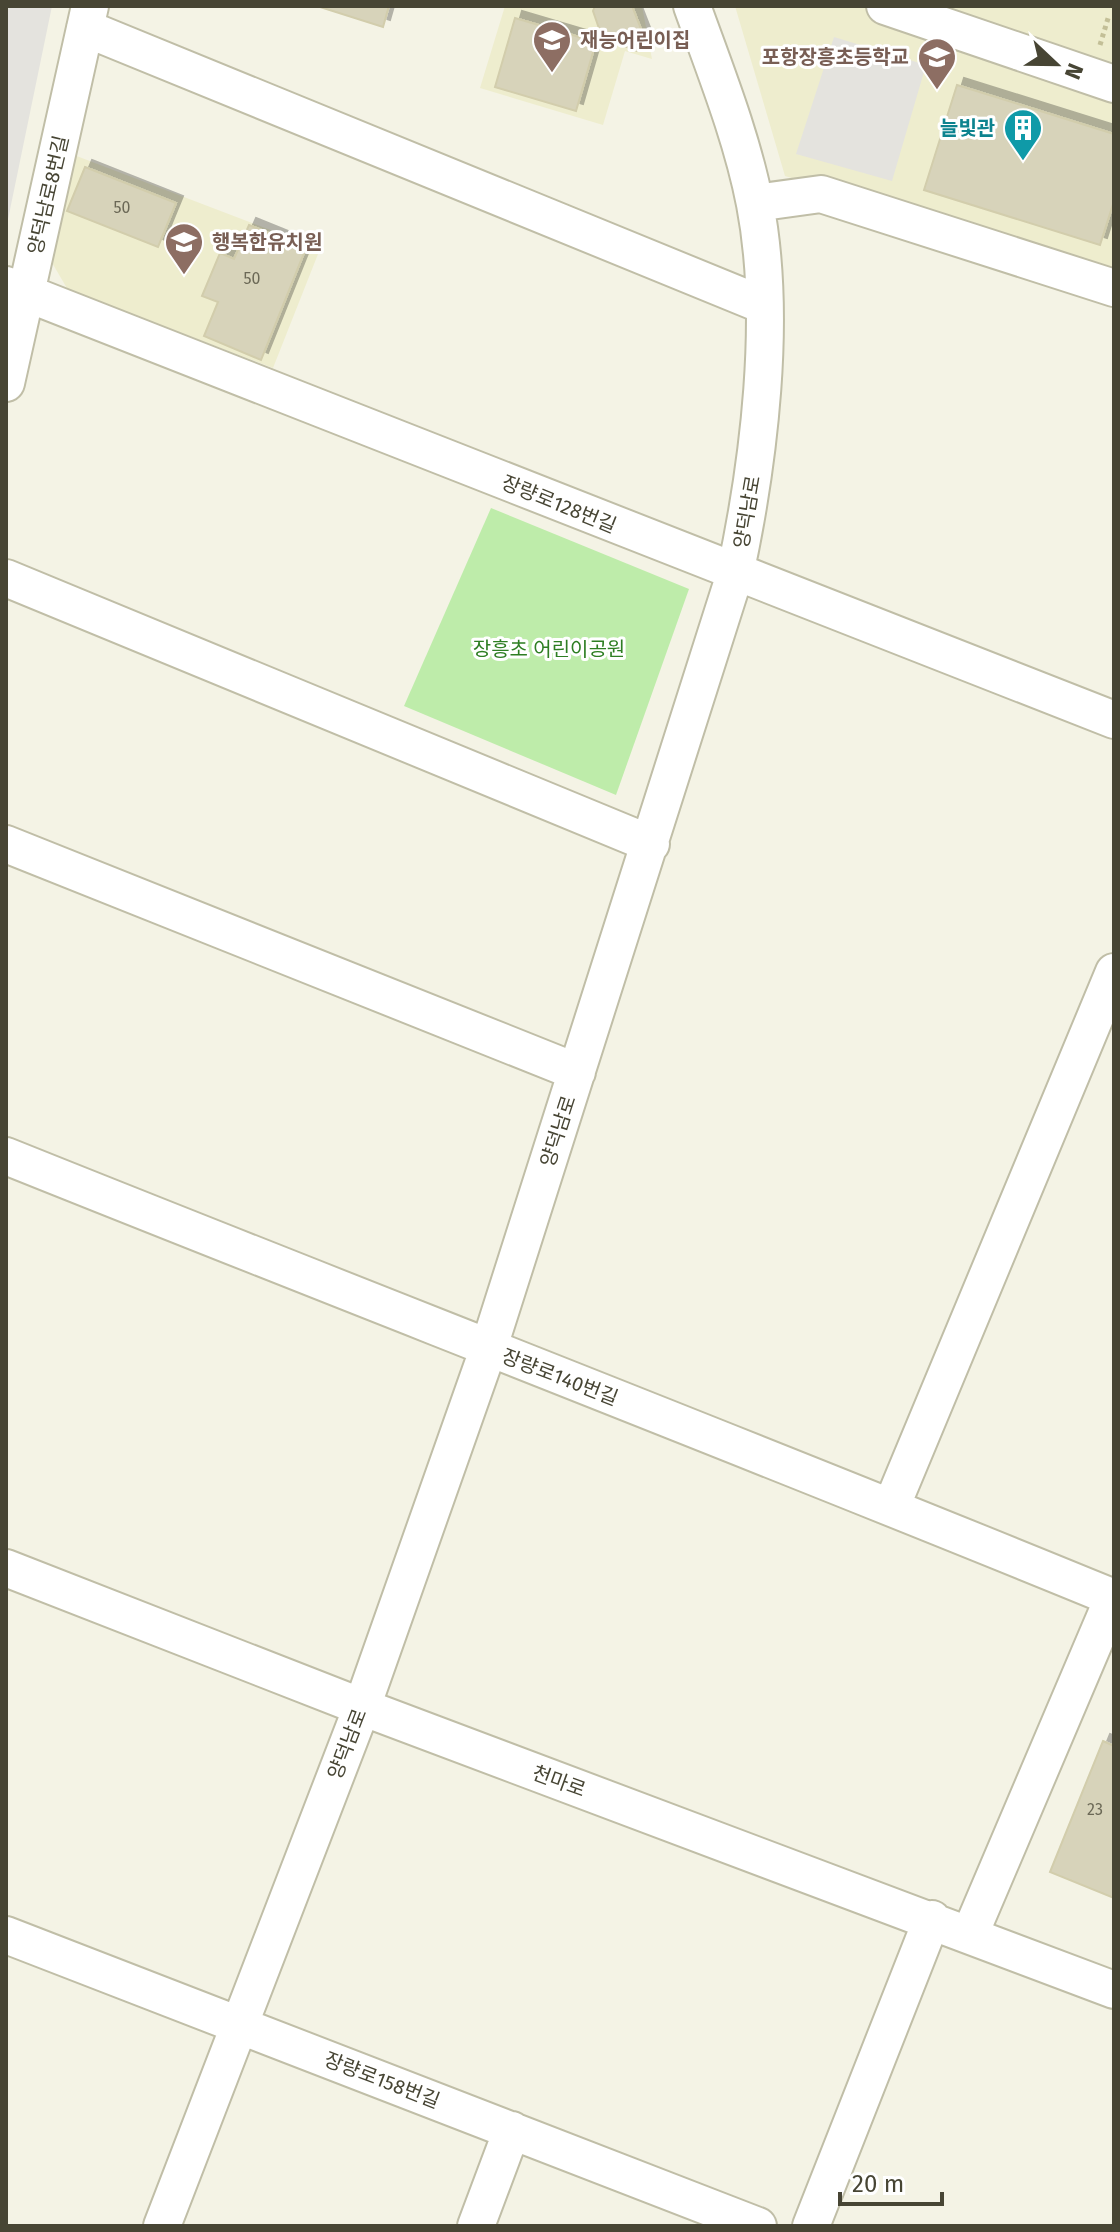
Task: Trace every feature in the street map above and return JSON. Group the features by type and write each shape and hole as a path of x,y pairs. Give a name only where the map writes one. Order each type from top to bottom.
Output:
{"street":[{"path":"885,6 1114,84"},
{"name":"양덕남로","path":"162,2226 362,1707 488,1350 735,574 753,494 761,397 763,305 755,203 696,7"},
{"path":"87,17 763,305"},
{"name":"양덕남로8번길","path":"6,383 16,289 87,17"},
{"path":"755,203 821,194 1114,288"},
{"name":"장량로128번길","path":"16,289 735,574 1114,720"},
{"path":"6,578 651,844"},
{"path":"6,844 577,1072"},
{"path":"892,1505 1114,972"},
{"name":"장량로140번길","path":"6,1156 488,1350 892,1505 1114,1597"},
{"name":"천마로","path":"6,1568 362,1707 1114,1990"},
{"path":"970,1934 1114,1597"},
{"path":"811,2226 932,1919"},
{"name":"장량로158번길","path":"6,1935 758,2226"},
{"path":"476,2226 512,2130"}],"shaded area":[{"path":"6,6 52,6 6,229"},
{"name":"재능어린이집","path":"505,6 642,6 652,59 625,51 603,125 480,88"},
{"name":"포항장흥초등학교","path":"735,6 1114,6 1114,273 785,176"},
{"path":"834,37 926,65 892,181 796,154"},
{"name":"행복한유치원","path":"74,155 320,249 273,368 68,290 51,261"}],"green space":[{"name":"장흥초 어린이공원","path":"491,508 689,589 616,795 404,706"}],"building":[{"path":"317,6 389,6 383,27"},
{"path":"595,6 632,6 646,42 637,51 602,37 593,11"},
{"path":"515,18 596,42 576,111 495,87"},
{"name":"늘빛관","path":"957,85 1114,134 1114,201 1100,245 924,190"},
{"path":"85,167 176,203 158,247 67,211"},
{"path":"249,225 306,248 261,360 204,336 218,302 202,296 220,253 234,259"},
{"path":"1103,1741 1114,1746 1114,1898 1050,1872"}],"place":[{"name":"재능어린이집","path":"552,74"},
{"name":"포항장흥초등학교","path":"937,91"},
{"name":"늘빛관","path":"1023,162"},
{"name":"행복한유치원","path":"184,276"}]}
